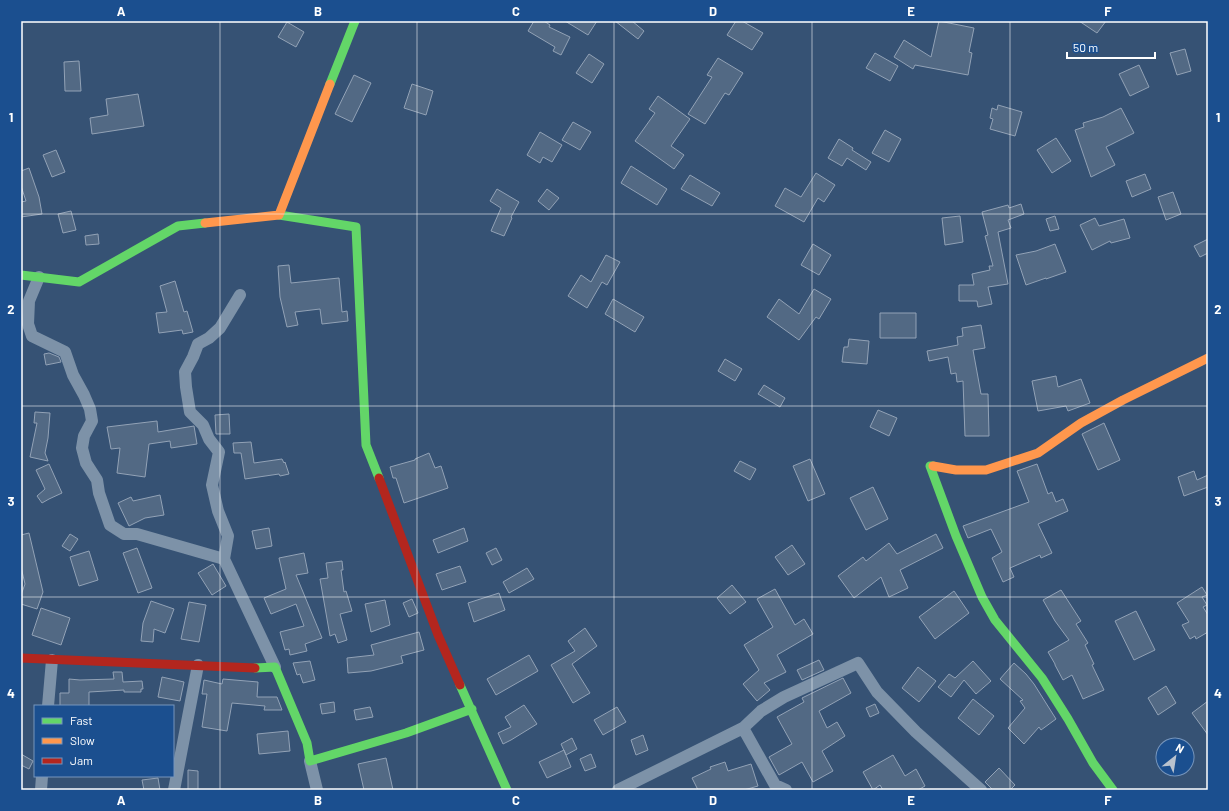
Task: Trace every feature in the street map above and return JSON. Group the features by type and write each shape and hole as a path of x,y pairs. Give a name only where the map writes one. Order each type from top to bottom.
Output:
{"street":[{"path":"279,216 354,21"},
{"path":"21,275 79,282 178,226 279,216 356,227 366,445 438,635 507,790"},
{"path":"39,278 29,301 28,324 32,336 65,352 73,375 87,402 92,421 84,436 82,448 86,463 97,480 99,493 110,525 124,534 138,534 224,559"},
{"path":"240,295 220,328 209,338 198,344 185,372 186,387 190,412 202,425 209,439 219,452 212,485 218,511 228,536 224,559 275,667 306,742 317,790"},
{"path":"1113,790 1093,763 1068,719 1042,678 995,620 982,597 956,536 930,466 956,470 986,470 1038,453 1081,423 1123,400 1208,358"},
{"path":"21,658 253,668 275,667"},
{"path":"48,705 52,660"},
{"path":"618,790 743,728 762,711 784,697 858,663 877,692 916,732 981,790"},
{"path":"174,790 198,665"},
{"path":"310,761 406,733 472,709"},
{"path":"743,728 775,785 786,790"},
{"path":"41,790 42,777"}],"building":[{"path":"534,21 544,21 550,25 549,27 570,37 561,55 553,51 555,47 528,31"},
{"path":"565,21 597,21 588,35"},
{"path":"615,21 632,21 644,31 638,39"},
{"path":"736,21 742,21 763,33 752,50 727,35"},
{"path":"939,21 974,28 969,52 972,53 968,75 915,65 913,69 894,57 904,40 931,57"},
{"path":"1079,21 1106,21 1097,33"},
{"path":"287,22 304,32 296,47 278,37"},
{"path":"1185,49 1191,71 1177,75 1170,53"},
{"path":"875,53 898,66 890,81 866,68"},
{"path":"589,54 604,64 592,83 576,73"},
{"path":"718,58 743,73 729,95 725,93 705,124 688,114 712,77 707,75"},
{"path":"79,61 81,91 65,91 64,62"},
{"path":"1139,65 1149,87 1130,96 1119,74"},
{"path":"354,75 371,83 352,122 335,114"},
{"path":"412,84 433,91 426,115 404,108"},
{"path":"138,94 144,126 92,134 90,118 108,115 106,99"},
{"path":"658,96 690,119 671,146 684,155 674,169 635,141 655,113 649,109"},
{"path":"998,105 1022,112 1015,136 990,129 993,119 990,118 992,108 997,110"},
{"path":"1121,108 1134,133 1106,147 1115,165 1091,177 1075,130 1084,127 1083,123 1103,117"},
{"path":"573,122 591,132 580,150 562,140"},
{"path":"885,130 901,139 889,162 872,153"},
{"path":"540,132 562,145 552,162 543,157 540,163 527,155"},
{"path":"1056,138 1071,161 1052,173 1037,150"},
{"path":"839,139 853,148 852,150 871,162 866,170 847,158 842,166 828,158"},
{"path":"56,150 65,172 52,177 43,155"},
{"path":"631,166 667,189 657,205 621,183"},
{"path":"29,168 39,197 42,214 21,217 21,202 26,201 21,186 21,171"},
{"path":"816,173 835,185 824,202 818,198 804,222 775,206 785,188 801,197"},
{"path":"1145,174 1151,189 1132,197 1126,181"},
{"path":"690,175 720,193 712,206 681,189"},
{"path":"497,189 519,202 511,217 512,218 504,236 491,231 501,208 490,201"},
{"path":"547,189 559,198 549,210 538,201"},
{"path":"1173,192 1181,214 1166,220 1158,197"},
{"path":"1021,204 1024,214 1008,220 1011,228 998,232 1008,284 988,287 992,304 978,307 977,301 959,301 959,285 974,285 972,274 990,270 989,266 993,266 985,236 988,235 982,212 1008,205 1009,208"},
{"path":"71,211 76,230 63,233 58,214"},
{"path":"960,216 963,242 945,245 942,218"},
{"path":"1055,216 1059,229 1050,231 1046,219"},
{"path":"1095,218 1099,226 1124,219 1130,238 1111,243 1110,241 1092,250 1080,225"},
{"path":"98,234 99,244 86,245 85,236"},
{"path":"1208,239 1208,253 1200,257 1194,246"},
{"path":"813,244 831,255 819,275 801,265"},
{"path":"1055,244 1066,272 1026,285 1016,255 1036,251"},
{"path":"606,255 620,262 607,285 602,282 587,308 568,296 581,275 591,282"},
{"path":"289,265 291,283 339,278 342,312 347,311 348,321 322,324 320,309 295,312 298,325 287,327 280,297 278,266"},
{"path":"175,281 184,312 187,311 193,332 183,334 182,330 159,333 156,313 167,312 160,286"},
{"path":"814,289 831,299 819,319 816,317 799,340 767,317 779,299 799,314"},
{"path":"613,299 644,317 635,332 605,314"},
{"path":"880,313 916,313 916,338 880,338"},
{"path":"981,325 985,348 973,350 981,394 988,394 989,436 965,436 963,381 957,382 956,373 951,374 948,357 929,361 927,351 958,345 957,337 963,336 962,328"},
{"path":"849,339 869,341 867,364 842,362 844,347 848,347"},
{"path":"49,353 59,357 61,362 46,365 44,354"},
{"path":"725,359 742,369 735,381 718,371"},
{"path":"1056,376 1058,387 1081,379 1090,403 1068,411 1066,406 1038,411 1032,381"},
{"path":"764,385 785,398 780,407 758,394"},
{"path":"878,410 897,418 889,436 870,427"},
{"path":"35,412 50,413 45,453 48,461 30,457 37,423 34,423"},
{"path":"229,414 230,434 216,434 215,415"},
{"path":"157,421 158,432 194,426 197,444 171,448 170,441 149,444 145,477 117,473 120,448 111,449 107,427"},
{"path":"1104,423 1120,460 1098,470 1082,434"},
{"path":"251,442 254,463 282,459 284,463 285,462 289,474 245,479 241,453 234,453 233,443"},
{"path":"429,453 435,468 441,466 448,488 404,503 396,478 393,478 390,467 415,460"},
{"path":"810,459 825,494 808,501 793,466"},
{"path":"740,461 756,469 750,480 734,471"},
{"path":"49,464 62,493 42,503 37,496 45,489 36,470"},
{"path":"1037,464 1048,494 1052,492 1056,502 1063,499 1068,511 1038,524 1052,553 1041,558 1040,555 1010,568 1014,577 1003,582 992,558 1002,552 991,529 968,538 963,526 1029,502 1017,471"},
{"path":"1194,471 1197,480 1208,475 1208,487 1184,496 1178,477"},
{"path":"873,487 888,519 866,530 850,498"},
{"path":"160,495 164,515 145,518 129,526 118,503 131,497 133,501"},
{"path":"269,528 272,546 256,549 252,531"},
{"path":"464,528 468,541 438,553 433,540"},
{"path":"29,533 43,592 37,609 21,604 21,595 25,584 21,567 21,535"},
{"path":"70,534 78,539 70,551 62,546"},
{"path":"936,534 943,548 900,570 908,588 889,597 881,577 854,598 838,576 863,557 866,561 889,543 897,554"},
{"path":"792,545 805,564 788,575 775,557"},
{"path":"137,548 152,588 138,593 123,553"},
{"path":"496,548 502,560 492,565 486,553"},
{"path":"89,551 98,580 79,586 70,557"},
{"path":"304,553 308,573 296,575 322,638 305,644 307,651 290,655 289,649 285,650 280,632 304,626 296,604 271,614 264,598 286,589 279,558"},
{"path":"342,561 343,570 341,570 344,592 346,591 352,611 340,614 347,640 338,643 335,634 330,636 320,579 328,578 326,563"},
{"path":"213,564 226,586 212,595 198,573"},
{"path":"460,566 466,582 442,590 436,574"},
{"path":"527,568 534,579 509,593 503,582"},
{"path":"732,585 746,602 730,614 717,598"},
{"path":"1202,587 1207,595 1202,597 1207,605 1203,607 1208,615 1208,632 1196,639 1195,636 1190,639 1182,625 1189,622 1177,603"},
{"path":"775,589 795,625 804,619 813,634 777,655 786,672 764,683 770,690 757,701 743,684 759,670 744,645 773,627 757,599"},
{"path":"1061,590 1081,621 1076,624 1088,643 1085,645 1094,664 1092,665 1104,690 1083,699 1072,675 1063,680 1048,652 1069,640 1055,621 1043,600"},
{"path":"954,591 969,613 935,639 919,617"},
{"path":"499,593 505,610 474,622 468,603"},
{"path":"412,599 418,613 409,617 403,603"},
{"path":"385,600 390,625 371,632 365,604"},
{"path":"151,601 174,609 165,633 154,629 153,642 141,641 143,623"},
{"path":"189,602 206,605 199,642 181,639"},
{"path":"41,608 70,618 61,645 32,635"},
{"path":"1136,611 1155,650 1134,660 1115,621"},
{"path":"585,628 597,646 572,664 590,693 573,703 551,665 575,651 568,641"},
{"path":"419,632 424,650 401,656 403,663 371,671 348,673 347,658 374,655 371,645"},
{"path":"529,655 538,671 496,695 487,679"},
{"path":"819,660 824,670 802,680 797,670"},
{"path":"310,661 315,680 303,683 300,674 297,675 293,663"},
{"path":"973,661 991,681 976,694 964,680 951,697 938,687 949,674 955,678"},
{"path":"1014,663 1034,684 1056,719 1041,730 1039,727 1024,744 1008,728 1025,708 1020,701 1023,700 1000,679"},
{"path":"918,667 936,681 919,702 902,688"},
{"path":"113,672 122,672 123,682 142,681 143,689 141,689 141,692 124,692 124,690 89,692 89,705 60,705 60,693 69,693 69,679 114,679"},
{"path":"162,677 184,682 180,701 158,697"},
{"path":"843,678 851,693 819,711 827,728 837,722 845,736 822,751 833,771 813,782 802,762 779,775 769,757 792,744 777,717 804,702 802,698"},
{"path":"223,679 258,682 257,697 277,697 282,710 264,710 265,706 232,703 227,731 202,727 207,694 202,694 204,680 222,684"},
{"path":"1166,686 1176,703 1158,715 1148,698"},
{"path":"973,699 994,716 979,735 958,718"},
{"path":"1208,701 1208,735 1192,713"},
{"path":"334,702 335,712 322,714 320,704"},
{"path":"875,704 879,713 870,717 866,708"},
{"path":"524,705 537,724 503,744 498,733 511,727 505,717"},
{"path":"370,707 373,717 356,720 354,710"},
{"path":"617,707 626,722 603,735 594,720"},
{"path":"288,731 290,751 259,754 257,734"},
{"path":"643,735 648,750 636,755 631,740"},
{"path":"572,738 577,749 566,755 561,744"},
{"path":"564,750 571,767 547,778 539,762"},
{"path":"21,754 33,761 29,769 21,765"},
{"path":"591,754 596,767 585,771 580,759"},
{"path":"893,755 905,776 916,769 925,786 918,790 883,790 880,785 873,790 863,772"},
{"path":"386,758 393,790 364,790 358,764"},
{"path":"725,762 728,771 751,764 758,786 744,790 698,790 692,778 711,769 710,767"},
{"path":"999,768 1015,785 1010,790 993,790 985,782"},
{"path":"188,770 198,771 198,790 188,790"},
{"path":"158,778 160,790 144,790 142,780"}],"traffic: fast":[{"path":"330,84 355,21"},
{"path":"279,215 356,227 366,445 379,478"},
{"path":"21,275 79,282 178,226 205,223"},
{"path":"933,466 930,466 956,536 982,597 995,620 1042,678 1068,719 1093,763 1113,790"},
{"path":"255,668 275,667 307,743 310,761 406,733 472,709"},
{"path":"460,685 507,790"}],"traffic: slow":[{"path":"205,223 279,215 330,84"},
{"path":"933,466 956,470 986,470 1038,453 1081,423 1123,400 1208,358"}],"traffic: jam":[{"path":"379,478 438,635 460,685"},
{"path":"21,658 255,668"}]}
